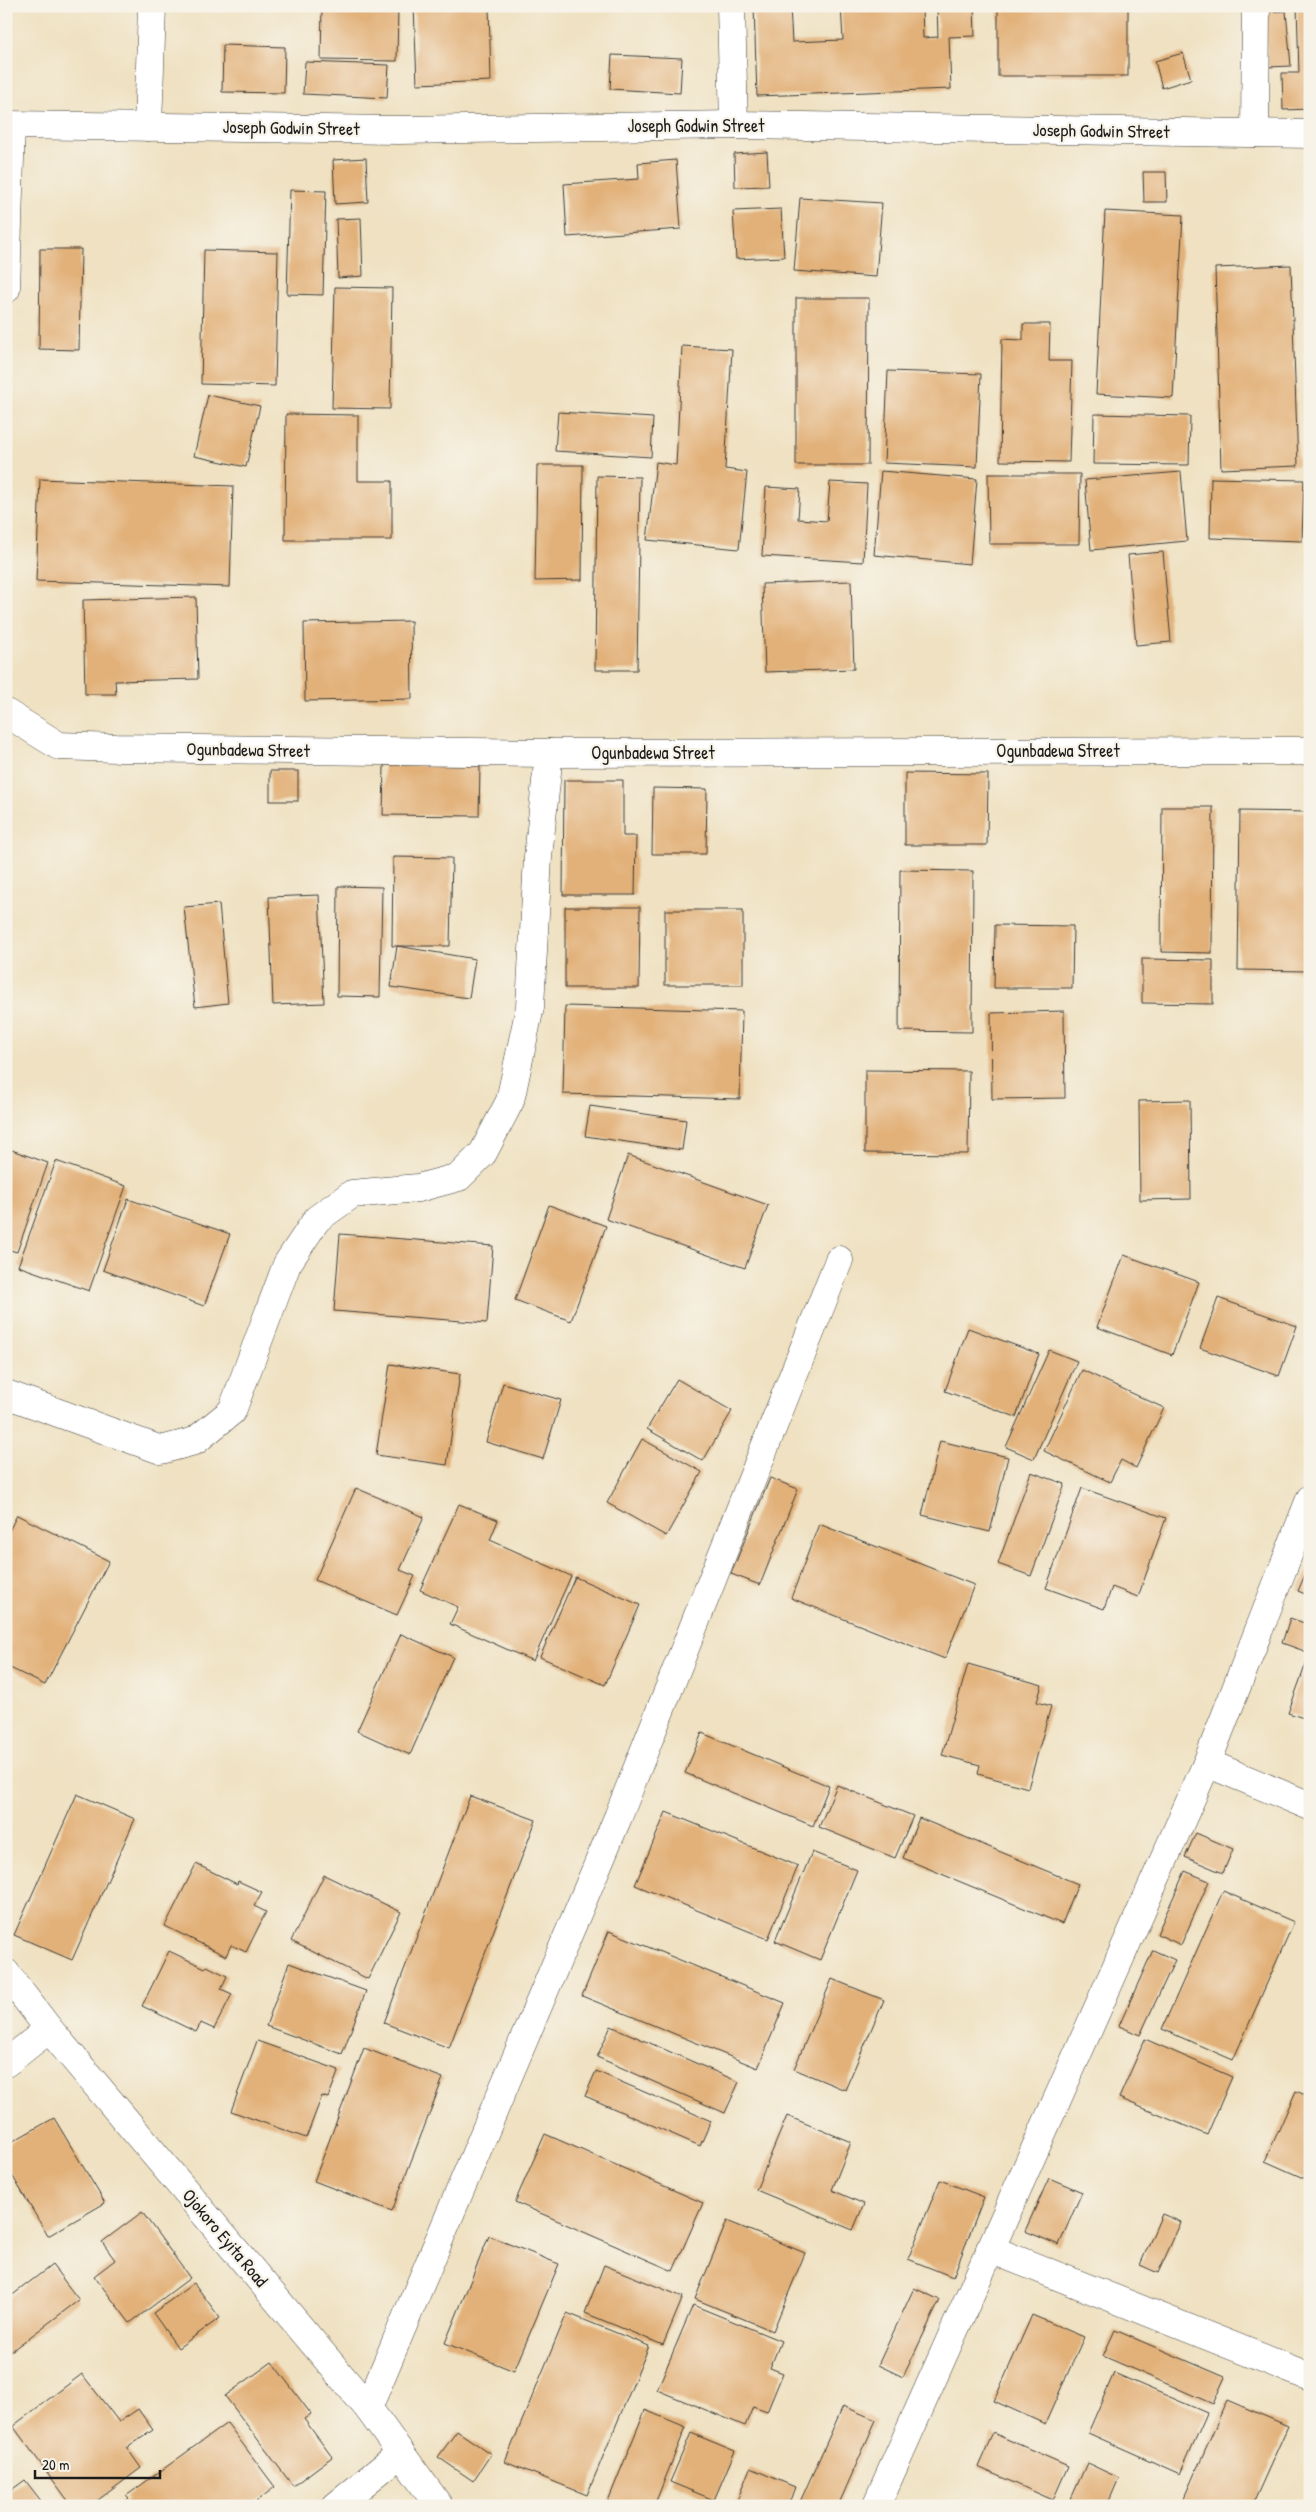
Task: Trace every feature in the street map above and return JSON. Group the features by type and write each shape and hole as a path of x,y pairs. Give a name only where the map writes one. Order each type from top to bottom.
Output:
{"street":[{"path":"148,127 152,6"},
{"path":"731,6 734,125"},
{"path":"1255,133 1256,6"},
{"path":"6,289 9,125"},
{"name":"Joseph Godwin Street","path":"9,125 398,130 734,125 1310,134"},
{"name":"Ogunbadewa Street","path":"6,714 59,746 549,753 1310,751"},
{"path":"6,1394 161,1450 195,1441 232,1411 287,1264 317,1219 352,1194 418,1188 459,1177 483,1153 510,1101 530,1007 538,857 549,753"},
{"path":"368,2408 618,1817 839,1260"},
{"path":"876,2506 1207,1763 1310,1499"},
{"path":"1207,1763 1310,1806"},
{"name":"Ojokoro Eyita Road","path":"6,1973 49,2028 368,2408 439,2506"},
{"path":"6,2062 49,2028"},
{"path":"990,2249 1310,2377"},
{"path":"336,2506 401,2453"}],"building":[{"path":"322,6 398,6 397,61 321,60"},
{"path":"414,6 489,6 491,81 417,84"},
{"path":"754,6 790,6 792,42 843,40 841,6 922,6 923,38 938,37 937,6 974,6 975,36 949,37 951,89 757,96"},
{"path":"998,6 1128,6 1128,76 998,76"},
{"path":"1297,6 1310,6 1310,109 1283,110 1282,73 1299,73"},
{"path":"1286,11 1291,66 1268,67 1264,12"},
{"path":"223,45 285,47 284,93 222,92"},
{"path":"1183,53 1191,79 1162,88 1155,61"},
{"path":"612,55 682,58 680,93 610,89"},
{"path":"305,62 389,65 387,98 303,94"},
{"path":"767,152 769,186 735,187 734,154"},
{"path":"366,158 368,202 335,204 333,160"},
{"path":"676,160 681,229 567,237 564,184 639,179 638,163"},
{"path":"1143,172 1166,172 1167,202 1144,202"},
{"path":"290,190 326,191 323,295 287,294"},
{"path":"800,198 882,203 876,277 794,271"},
{"path":"781,209 784,257 736,259 733,211"},
{"path":"1105,211 1183,215 1173,398 1096,394"},
{"path":"361,218 363,276 338,278 336,219"},
{"path":"40,249 81,249 79,350 39,349"},
{"path":"204,250 278,252 275,386 201,384"},
{"path":"1291,265 1298,466 1221,469 1215,268"},
{"path":"335,287 392,288 390,409 332,408"},
{"path":"796,298 869,298 868,465 796,465"},
{"path":"1023,324 1050,324 1049,361 1072,361 1069,462 1000,461 1002,339 1023,340"},
{"path":"682,346 732,349 725,469 747,472 739,549 647,540 656,462 676,465"},
{"path":"888,371 981,374 977,467 884,463"},
{"path":"208,395 260,406 246,467 194,456"},
{"path":"558,412 653,418 651,457 555,451"},
{"path":"286,414 358,415 358,481 392,481 392,540 285,540"},
{"path":"1094,414 1190,416 1189,465 1093,464"},
{"path":"537,465 583,465 582,580 535,581"},
{"path":"881,471 977,479 970,564 874,555"},
{"path":"1181,472 1187,541 1091,550 1085,480"},
{"path":"988,474 1080,474 1079,544 989,544"},
{"path":"597,476 640,477 637,670 595,670"},
{"path":"1211,478 1304,480 1302,541 1210,538"},
{"path":"40,479 233,486 230,587 36,581"},
{"path":"830,482 867,484 863,562 762,556 766,487 800,489 798,519 827,521"},
{"path":"1163,552 1171,642 1136,645 1128,555"},
{"path":"851,581 854,669 765,672 762,584"},
{"path":"196,597 198,679 115,681 116,694 85,694 83,600"},
{"path":"411,621 412,699 305,701 304,623"},
{"path":"384,765 480,766 479,816 383,815"},
{"path":"270,771 298,771 298,801 270,801"},
{"path":"905,773 988,774 987,845 905,845"},
{"path":"564,780 623,780 623,836 636,836 635,895 563,895"},
{"path":"653,788 707,789 706,854 652,854"},
{"path":"1162,807 1213,807 1212,953 1161,952"},
{"path":"1240,811 1310,812 1308,971 1238,970"},
{"path":"393,857 452,858 450,946 392,946"},
{"path":"900,870 973,871 972,1032 899,1031"},
{"path":"338,886 382,887 380,997 337,996"},
{"path":"319,895 324,1003 273,1005 269,897"},
{"path":"219,904 228,1003 195,1007 184,907"},
{"path":"565,907 640,907 639,988 565,988"},
{"path":"665,910 743,910 743,985 665,985"},
{"path":"995,925 1073,926 1072,988 994,988"},
{"path":"397,946 475,959 469,998 391,987"},
{"path":"1142,959 1213,960 1213,1004 1142,1003"},
{"path":"565,1006 742,1011 740,1099 563,1094"},
{"path":"1064,1011 1065,1098 992,1099 991,1013"},
{"path":"865,1070 969,1071 968,1154 865,1153"},
{"path":"1190,1100 1191,1199 1140,1200 1139,1101"},
{"path":"590,1106 686,1120 682,1150 585,1136"},
{"path":"6,1148 48,1163 17,1252 6,1249"},
{"path":"628,1155 768,1205 745,1268 606,1219"},
{"path":"56,1161 126,1186 89,1291 18,1266"},
{"path":"128,1199 230,1234 204,1306 103,1270"},
{"path":"549,1205 606,1226 571,1321 515,1300"},
{"path":"340,1234 493,1246 487,1323 334,1311"},
{"path":"1124,1255 1199,1282 1172,1355 1097,1327"},
{"path":"1218,1298 1297,1326 1279,1376 1200,1348"},
{"path":"968,1328 1039,1354 1016,1417 945,1391"},
{"path":"1049,1350 1077,1361 1034,1459 1006,1447"},
{"path":"390,1364 460,1374 447,1465 376,1455"},
{"path":"1082,1370 1164,1408 1136,1468 1121,1460 1110,1482 1044,1451"},
{"path":"677,1379 732,1411 703,1461 647,1429"},
{"path":"503,1383 561,1400 543,1459 486,1442"},
{"path":"642,1439 702,1472 666,1536 607,1503"},
{"path":"940,1441 1008,1457 990,1532 922,1515"},
{"path":"1031,1472 1065,1484 1031,1576 998,1564"},
{"path":"770,1478 798,1489 760,1585 731,1574"},
{"path":"356,1488 424,1517 400,1570 415,1576 397,1615 315,1580"},
{"path":"1082,1488 1166,1518 1138,1597 1112,1587 1104,1609 1046,1588"},
{"path":"459,1504 498,1520 490,1540 571,1576 533,1661 450,1624 458,1607 420,1590"},
{"path":"17,1515 109,1561 45,1685 6,1666 6,1537"},
{"path":"819,1524 974,1585 945,1659 791,1598"},
{"path":"1310,1563 1310,1596 1298,1591"},
{"path":"575,1577 640,1605 605,1685 540,1657"},
{"path":"1290,1618 1310,1625 1310,1653 1282,1643"},
{"path":"401,1634 453,1657 410,1755 357,1731"},
{"path":"1307,1661 1310,1662 1310,1720 1288,1713"},
{"path":"968,1664 1042,1685 1037,1702 1051,1706 1028,1788 978,1774 980,1765 942,1755"},
{"path":"702,1733 829,1786 813,1826 685,1773"},
{"path":"837,1785 913,1816 895,1858 819,1827"},
{"path":"77,1794 135,1819 72,1960 14,1935"},
{"path":"470,1796 536,1820 449,2048 384,2023"},
{"path":"666,1812 798,1866 768,1939 635,1885"},
{"path":"919,1818 1078,1884 1062,1924 903,1858"},
{"path":"1196,1833 1233,1849 1223,1873 1185,1857"},
{"path":"812,1852 857,1870 820,1960 775,1941"},
{"path":"196,1864 237,1884 238,1881 262,1892 254,1906 266,1912 246,1952 231,1945 226,1956 165,1926"},
{"path":"1185,1871 1209,1881 1181,1945 1157,1934"},
{"path":"324,1875 401,1912 368,1979 291,1941"},
{"path":"1223,1891 1294,1922 1233,2060 1162,2029"},
{"path":"609,1931 785,2003 758,2068 582,1996"},
{"path":"1153,1950 1175,1960 1140,2035 1119,2026"},
{"path":"169,1951 227,1976 221,1989 232,1994 214,2029 201,2023 196,2032 142,2006"},
{"path":"289,1963 366,1991 342,2054 266,2026"},
{"path":"832,1979 884,2000 845,2090 794,2069"},
{"path":"611,2026 739,2082 725,2113 597,2057"},
{"path":"1145,2039 1232,2077 1207,2135 1119,2098"},
{"path":"257,2041 339,2070 328,2098 322,2096 306,2138 231,2111"},
{"path":"364,2048 443,2078 392,2211 314,2181"},
{"path":"596,2071 711,2121 700,2146 585,2096"},
{"path":"1296,2091 1310,2097 1310,2181 1265,2161"},
{"path":"787,2116 851,2142 832,2190 864,2204 853,2230 756,2190"},
{"path":"54,2118 105,2203 48,2236 6,2165 6,2145"},
{"path":"545,2134 703,2203 673,2271 515,2202"},
{"path":"1049,2178 1082,2192 1059,2245 1025,2231"},
{"path":"940,2180 984,2197 953,2277 908,2259"},
{"path":"142,2212 190,2278 130,2323 94,2276 115,2260 102,2242"},
{"path":"1162,2214 1181,2222 1158,2273 1140,2265"},
{"path":"727,2221 805,2253 773,2331 695,2299"},
{"path":"489,2236 559,2264 514,2371 445,2343"},
{"path":"52,2265 79,2300 6,2355 6,2300"},
{"path":"604,2265 683,2297 663,2345 585,2313"},
{"path":"194,2283 220,2318 178,2348 153,2313"},
{"path":"914,2288 940,2300 903,2377 878,2365"},
{"path":"693,2305 781,2341 770,2368 783,2373 767,2412 753,2407 745,2426 657,2390"},
{"path":"567,2313 649,2346 587,2495 505,2462"},
{"path":"1032,2315 1084,2337 1045,2424 994,2401"},
{"path":"1115,2330 1225,2377 1213,2404 1103,2356"},
{"path":"272,2362 311,2414 304,2419 332,2457 293,2486 225,2396"},
{"path":"1114,2373 1207,2413 1180,2474 1088,2433"},
{"path":"82,2374 119,2422 138,2409 153,2430 127,2448 141,2468 90,2506 72,2506 13,2426"},
{"path":"1227,2400 1288,2426 1252,2506 1243,2502 1242,2506 1197,2506 1183,2500"},
{"path":"843,2406 876,2420 838,2506 804,2506 799,2504"},
{"path":"645,2410 686,2427 654,2506 606,2506"},
{"path":"227,2423 275,2487 250,2506 120,2506 129,2499 126,2496"},
{"path":"457,2431 491,2454 473,2481 438,2457"},
{"path":"691,2433 735,2451 714,2500 670,2482"},
{"path":"993,2433 1068,2466 1053,2500 978,2467"},
{"path":"1087,2463 1119,2478 1107,2506 1080,2506 1070,2501"},
{"path":"750,2468 795,2487 788,2506 735,2506"},
{"path":"25,2480 45,2506 6,2506 6,2494"}]}
